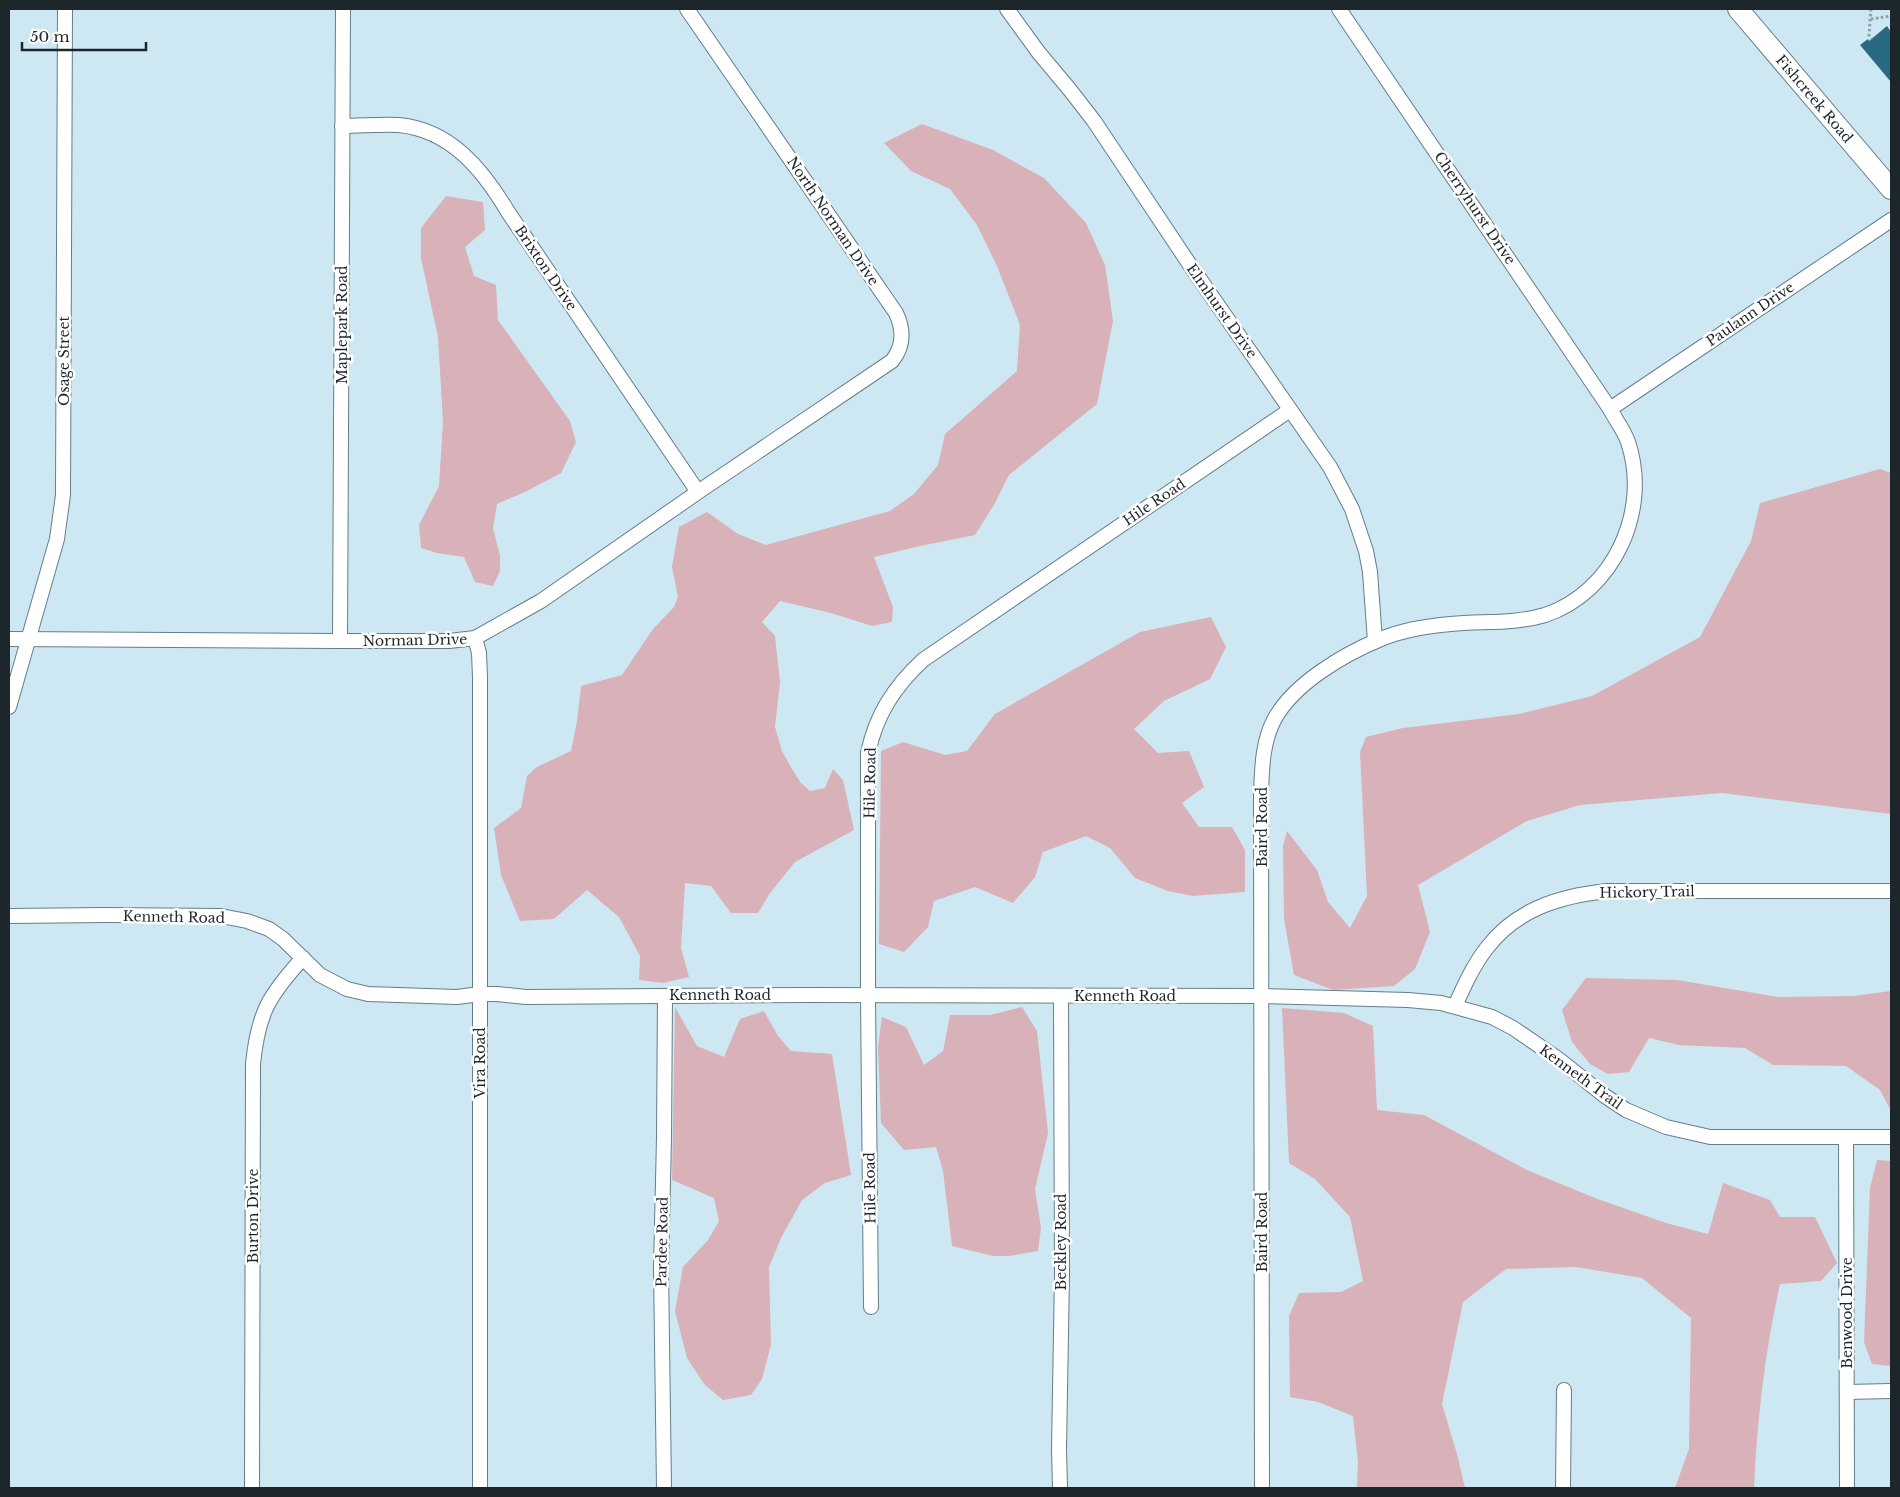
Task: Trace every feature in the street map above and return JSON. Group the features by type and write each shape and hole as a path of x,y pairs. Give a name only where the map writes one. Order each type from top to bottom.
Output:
{"main road":[{"name":"Fishcreek Road","path":"1738,9 1891,189"}],"street":[{"name":"Osage Street","path":"9,707 30,639 57,539 63,495 65,9"},
{"name":"Maplepark Road","path":"340,641 342,9"},
{"name":"North Norman Drive","path":"688,9 901,323 900,348 892,360 814,414"},
{"name":"Elmhurst Drive","path":"1007,9 1039,53 1094,121 1330,467 1352,509 1364,544 1370,572 1375,641"},
{"name":"Cherryhurst Drive","path":"1339,9 1610,408"},
{"name":"Brixton Drive","path":"342,126 388,125 419,129 443,138 473,163 493,186 698,492"},
{"name":"Paulann Drive","path":"1610,408 1891,220"},
{"name":"Baird Road","path":"1262,1488 1261,794 1263,761 1267,739 1274,720 1287,702 1307,683 1353,652 1375,641 1410,630 1450,624 1513,621 1534,617 1559,609 1586,591 1604,572 1622,545 1627,532 1635,495 1633,466 1627,441 1610,408"},
{"name":"Hile Road","path":"871,1307 868,753 876,724 892,694 909,673 923,660 1290,410"},
{"name":"Norman Drive","path":"9,639 449,641 475,638 541,601 814,414"},
{"name":"Vira Road","path":"475,638 479,653 480,677 480,1488"},
{"name":"Hickory Trail","path":"1454,1006 1473,969 1487,948 1498,936 1522,916 1558,899 1578,894 1607,891 1891,891"},
{"name":"Kenneth Road","path":"9,916 221,916 248,921 269,929 320,975 333,983 368,994 458,997 480,994 526,997 1262,996 1408,1000 1442,1002 1454,1006"},
{"name":"Burton Drive","path":"252,1488 253,1074 255,1042 266,1006 278,987 303,958"},
{"name":"Pardee Road","path":"664,1488 661,1268 665,996"},
{"name":"Beckley Road","path":"1060,1488 1059,1432 1062,1275 1061,996"},
{"name":"Kenneth Trail","path":"1454,1006 1492,1017 1512,1028 1557,1058 1626,1110 1666,1127 1710,1137 1891,1137"},
{"name":"Benwood Drive","path":"1846,1138 1847,1488"},
{"path":"1563,1488 1564,1390"},
{"path":"1847,1392 1891,1391"}],"path":[{"path":"1871,9 1869,36 1872,39"},
{"path":"1871,19 1891,16"}],"shaded area":[{"path":"922,124 993,150 1044,178 1086,223 1105,265 1113,321 1097,404 1009,475 995,503 975,535 874,557 893,607 892,622 872,626 831,613 780,601 762,622 775,636 780,682 775,727 782,751 801,783 810,791 825,788 833,769 843,780 854,830 795,862 770,893 758,913 731,913 711,886 685,883 681,948 689,977 663,983 639,980 640,956 619,917 587,890 554,919 520,921 501,875 494,828 521,808 527,776 537,767 571,751 581,686 622,675 653,629 674,607 678,597 672,567 679,527 707,512 738,534 766,545 890,511 914,494 938,465 945,434 1017,371 1020,325 997,266 977,225 950,189 911,171 884,143"},
{"path":"446,196 483,202 485,230 465,247 474,276 496,285 498,320 570,421 576,442 561,473 497,504 493,528 500,556 500,571 493,586 475,582 464,557 437,553 421,548 419,525 439,486 443,421 438,337 421,258 421,228"},
{"path":"1880,469 1891,473 1891,814 1722,793 1580,805 1527,821 1418,885 1430,932 1415,969 1394,986 1333,990 1294,975 1284,919 1283,846 1287,831 1317,870 1328,902 1350,928 1367,896 1360,752 1366,737 1403,728 1519,714 1592,696 1700,637 1751,541 1760,503"},
{"path":"1211,617 1226,647 1210,679 1164,701 1134,729 1158,753 1189,751 1204,787 1182,803 1199,827 1232,827 1245,850 1245,892 1193,896 1168,891 1135,878 1110,848 1086,836 1043,852 1035,877 1013,903 975,887 934,901 928,927 904,952 879,944 881,751 903,742 945,755 967,751 995,714 1140,632"},
{"path":"1586,978 1677,980 1778,997 1854,996 1891,991 1891,1111 1880,1090 1846,1066 1773,1065 1745,1048 1679,1045 1649,1038 1629,1072 1608,1074 1590,1064 1572,1042 1562,1010"},
{"path":"675,1007 697,1046 724,1057 740,1019 764,1011 778,1036 791,1051 832,1054 851,1175 825,1183 802,1200 781,1238 769,1267 771,1345 762,1379 751,1395 723,1400 705,1385 687,1358 675,1311 683,1267 708,1240 719,1221 714,1198 672,1180"},
{"path":"1022,1007 1037,1031 1048,1133 1035,1189 1041,1228 1038,1251 1009,1256 993,1256 952,1246 943,1171 936,1147 904,1150 881,1123 878,1047 882,1017 906,1027 924,1065 943,1051 950,1015 990,1015"},
{"path":"1282,1008 1344,1013 1373,1026 1377,1110 1424,1115 1527,1170 1595,1198 1666,1223 1708,1234 1723,1183 1770,1200 1780,1217 1815,1217 1837,1263 1821,1281 1780,1284 1762,1386 1754,1488 1675,1488 1689,1449 1691,1318 1642,1278 1576,1267 1506,1269 1463,1302 1442,1404 1465,1488 1357,1488 1358,1462 1353,1416 1318,1402 1290,1397 1289,1316 1299,1293 1341,1292 1363,1281 1350,1217 1315,1179 1289,1163"},
{"path":"1877,1160 1891,1161 1891,1366 1872,1364 1864,1342 1870,1188"}],"building":[{"path":"1887,26 1891,32 1891,82 1860,45 1868,39 1869,41"}]}
